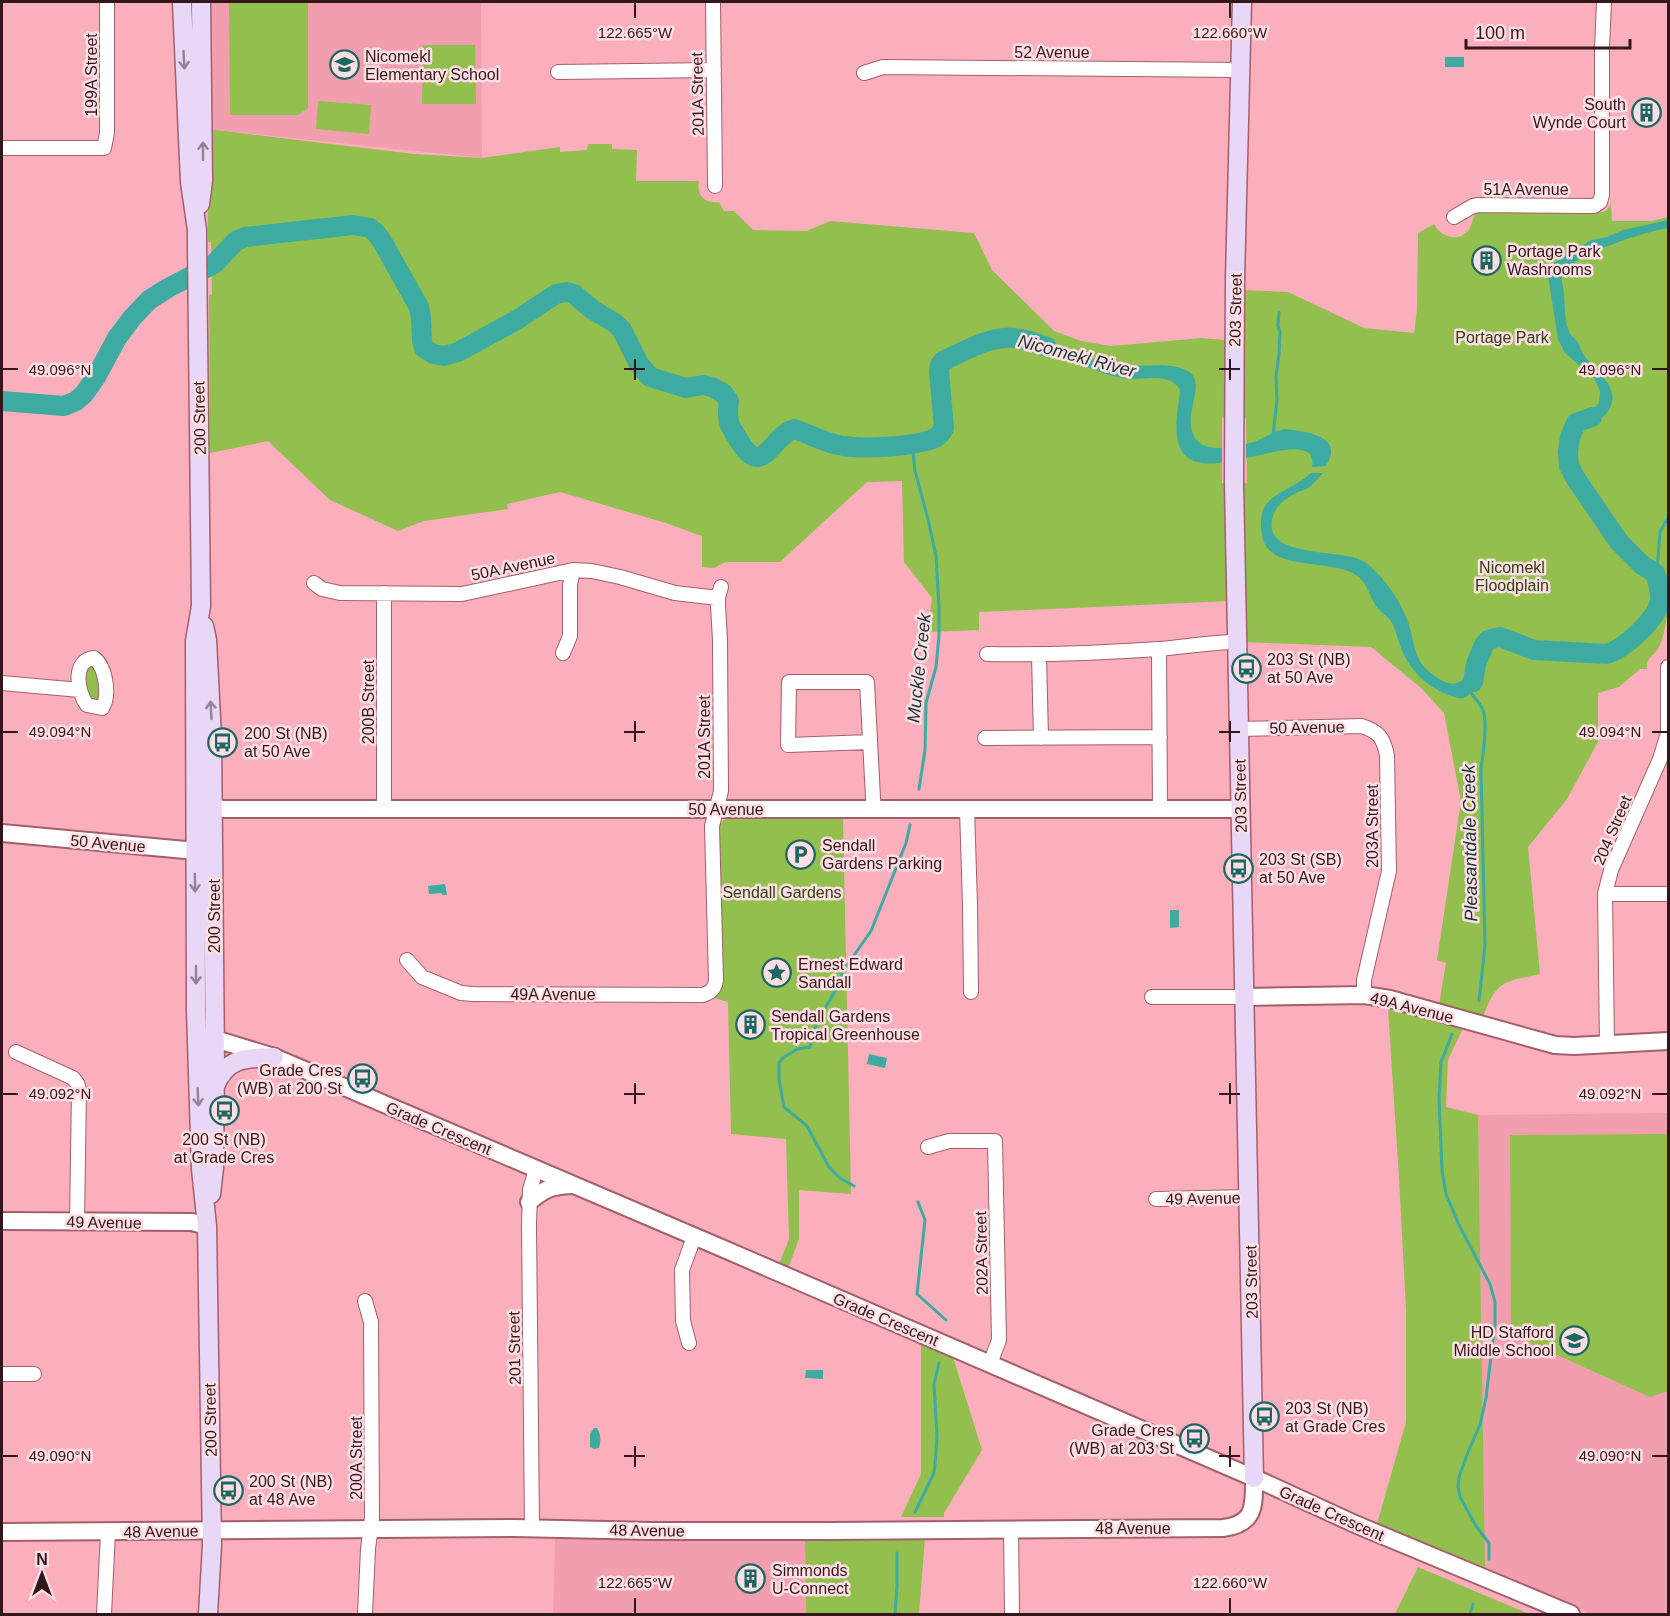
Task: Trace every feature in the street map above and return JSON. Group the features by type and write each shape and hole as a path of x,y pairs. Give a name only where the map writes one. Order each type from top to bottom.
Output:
{"main road":[{"name":"200 Street","path":"182,2 190,182 197,238 201,606 207,640 212,738 215,1086 214,1168 207,1226"},
{"name":"200 Street","path":"197,238 203,181 201,2"},
{"name":"203 Street","path":"1242,3 1235,286 1234,483 1254,1478"},
{"name":"200 Street","path":"201,606 195,641 195,850 201,1169 207,1226 212,1552 208,1614"},
{"path":"195,717 202,740 205,799 213,807"},
{"path":"215,1086 220,1074 230,1064 247,1058 274,1057"}],"street":[{"name":"199A Street","path":"2,148 104,148 107,133 107,2"},
{"name":"201A Street","path":"713,2 715,186"},
{"name":"51A Avenue","path":"1454,217 1479,205 1594,206 1600,202 1602,195 1604,2"},
{"name":"52 Avenue","path":"864,73 883,67 1240,70"},
{"path":"558,72 714,70"},
{"path":"564,653 570,636 570,585 573,570"},
{"name":"50A Avenue","path":"314,583 331,592 462,594 573,570 620,577 675,593 720,593"},
{"name":"200B Street","path":"384,593 384,810"},
{"name":"201A Street","path":"710,993 716,981 712,826 721,791 720,593"},
{"path":"987,654 1039,655 1159,649 1215,642 1237,642"},
{"path":"1159,649 1160,809"},
{"path":"1039,655 1041,738"},
{"name":"204 Street","path":"1607,1045 1605,894 1611,870 1660,759 1668,733 1668,667"},
{"path":"870,742 788,745 789,682 867,682 874,809"},
{"path":"2,683 80,690"},
{"name":"50 Avenue","path":"1239,729 1362,726 1374,730"},
{"name":"203A Street","path":"1364,995 1364,980 1389,871 1387,754 1384,740 1374,730"},
{"path":"985,738 1160,737"},
{"name":"50 Avenue","path":"213,807 224,809 384,810 1240,809"},
{"path":"967,809 970,992"},
{"name":"50 Avenue","path":"2,833 214,852"},
{"path":"1605,894 1668,894"},
{"name":"49A Avenue","path":"407,960 422,977 461,993 710,993"},
{"name":"49A Avenue","path":"1152,997 1364,995 1390,999 1545,1043 1564,1046 1668,1041"},
{"name":"Grade Crescent","path":"197,1039 215,1039 274,1057 1254,1478 1355,1524 1571,1614"},
{"path":"16,1052 73,1078 77,1083 79,1090 77,1221"},
{"name":"202A Street","path":"928,1147 949,1141 995,1141 999,1340 990,1364"},
{"name":"201 Street","path":"532,1528 529,1203 532,1178 536,1169"},
{"path":"529,1203 542,1191 557,1185 572,1185"},
{"name":"49 Avenue","path":"1156,1199 1249,1197"},
{"name":"49 Avenue","path":"2,1221 192,1222 207,1226"},
{"path":"689,1343 683,1322 682,1270 694,1237"},
{"name":"200A Street","path":"365,1301 371,1322 372,1518 365,1614"},
{"path":"2,1374 34,1374"},
{"name":"48 Avenue","path":"2,1532 532,1528 712,1531 1232,1527 1240,1525 1254,1504 1254,1478"},
{"path":"1011,1529 1012,1614"},
{"path":"104,1614 108,1532"}],"shaded area":[{"name":"Nicomekl Elementary School","path":"206,2 481,2 482,158 207,129"},
{"name":"HD Stafford Middle School","path":"1668,1113 1668,1614 1591,1614 1485,1567 1478,1115"},
{"path":"555,1539 805,1539 806,1614 553,1614"}],"green space":[{"path":"229,2 308,2 308,108 298,115 230,115"},
{"path":"423,45 475,45 476,104 422,104"},
{"path":"318,101 371,105 369,134 316,129"},
{"path":"207,129 414,154 482,158 560,147 560,152 587,150 588,144 612,144 612,149 637,150 636,181 699,181 698,186 703,198 710,202 719,202 724,211 734,211 753,230 807,231 830,221 974,233 992,270 1054,331 1081,341 1111,346 1202,338 1225,340 1227,342 1228,417 1222,418 1222,483 1228,483 1230,601 979,612 979,630 928,632 932,598 904,562 902,481 867,482 780,562 725,562 714,568 702,567 702,536 560,492 507,504 508,509 424,521 398,531 330,500 268,441 210,453 209,295 212,294 211,242 208,242"},
{"name":"Nicomekl Floodplain","path":"1611,204 1612,221 1652,221 1668,217 1668,606 1666,622 1660,645 1649,659 1647,669 1640,669 1619,687 1598,693 1598,742 1567,799 1528,847 1540,974 1503,984 1493,995 1483,1017 1439,1005 1446,963 1437,960 1461,801 1444,713 1420,687 1371,647 1242,642 1240,483 1247,483 1246,418 1239,417 1240,290 1288,292 1364,328 1414,333 1417,310 1418,233 1434,224 1444,235 1459,237 1468,231 1476,212 1602,212 1606,211"},
{"path":"89,667 94,667 99,672 100,700 89,698 84,689 84,677"},
{"name":"Sendall Gardens","path":"730,817 843,818 851,1194 799,1190 799,1239 788,1269 779,1264 789,1239 786,1139 731,1134 728,1002 714,998 721,986 717,832 721,823"},
{"path":"1388,1009 1463,1028 1448,1060 1446,1107 1478,1115 1485,1567 1377,1524 1406,1422 1406,1310"},
{"path":"1668,1134 1668,1391 1650,1397 1511,1334 1510,1135"},
{"path":"921,1340 952,1354 982,1450 944,1513 944,1517 901,1517 921,1474"},
{"path":"925,1538 919,1614 806,1614 805,1539"},
{"path":"1418,1567 1529,1614 1395,1614"}],"water":[{"path":"1445,57 1464,57 1464,67 1445,67"},
{"path":"1668,220 1668,228 1627,239 1593,252 1567,268 1562,276 1565,315 1569,331 1583,354 1604,378 1612,392 1610,408 1604,416 1579,424 1574,432 1564,432 1573,417 1586,413 1599,403 1600,391 1594,378 1565,353 1558,339 1549,271 1554,263 1591,240"},
{"path":"1021,334 1110,365 1164,365 1182,368 1189,372 1196,384 1191,428 1199,443 1213,448 1222,448 1222,462 1210,464 1198,462 1188,458 1182,451 1177,432 1180,390 1176,384 1157,378 1129,379 1105,374 1023,342"},
{"path":"1285,429 1313,434 1326,441 1331,452 1326,466 1312,467 1312,457 1298,449 1246,458 1246,444"},
{"path":"1311,473 1323,473 1309,487 1284,500 1274,513 1272,530 1276,538 1296,548 1350,556 1365,562 1380,576 1395,596 1407,619 1416,653 1431,674 1450,683 1459,682 1477,657 1485,661 1469,695 1457,698 1448,695 1426,682 1414,671 1401,648 1392,623 1376,606 1360,578 1350,571 1277,556 1267,547 1262,535 1263,510 1275,496"},
{"path":"445,884 447,895 429,894 428,886"},
{"path":"1170,910 1179,910 1179,927 1170,928"},
{"path":"869,1054 887,1058 885,1068 867,1064"},
{"path":"806,1370 823,1370 823,1379 805,1378"},
{"path":"594,1428 598,1430 600,1440 599,1448 594,1449 590,1447 590,1434"}],"waterway":[{"name":"Nicomekl River","path":"2,401 64,406 76,401 96,377 117,338 149,300 214,264 236,241 245,237 353,225 370,228 383,243 419,307 424,348 433,354 444,356 458,352 515,321 556,294 567,292 574,294 622,330 639,364 650,377 686,388 703,385 723,393 729,401 728,419 731,427 748,453 755,457 768,452 780,438 795,429 830,443 852,447 903,445 935,438 944,428 939,371 943,361 997,339 1019,339 1047,347"},
{"path":"1273,435 1277,400 1279,312"},
{"name":"Nicomekl River","path":"1473,682 1476,664 1488,640 1500,637 1534,650 1607,654 1622,646 1639,632 1658,608 1660,594 1655,573 1642,565 1619,542 1569,466 1570,437 1576,423 1592,417"},
{"name":"Muckle Creek","path":"912,444 915,471 936,556 939,607 936,667 926,703 925,750 919,789"},
{"path":"1655,573 1660,532 1668,518"},
{"name":"Pleasantdale Creek","path":"1469,690 1483,710 1485,723 1481,769 1485,945 1479,1001"},
{"name":"Muckle Creek","path":"854,1186 840,1178 829,1167 807,1126 784,1107 779,1079 779,1063 797,1049 810,1047 817,1022 838,986 843,971 871,931 906,843 910,825"},
{"name":"Pleasantdale Creek","path":"1452,1034 1441,1062 1439,1099 1442,1170 1446,1194 1459,1225 1490,1284 1495,1302 1495,1323 1486,1398 1480,1425 1459,1477 1458,1487 1460,1497 1476,1526 1489,1543 1489,1559"},
{"name":"Muckle Creek","path":"918,1202 925,1220 917,1294 946,1320"},
{"name":"Muckle Creek","path":"915,1512 934,1473 937,1436 934,1384 939,1363"},
{"name":"Muckle Creek","path":"895,1614 897,1553"},
{"name":"Pleasantdale Creek","path":"1470,1614 1473,1604"}],"place":[{"name":"Nicomekl Elementary School","path":"344,65"},
{"name":"South Wynde Court","path":"1647,113"},
{"name":"Portage Park Washrooms","path":"1486,260"},
{"name":"203 St (NB) at 50 Ave","path":"1246,668"},
{"name":"200 St (NB) at 50 Ave","path":"223,742"},
{"name":"Sendall Gardens Parking","path":"801,854"},
{"name":"203 St (SB) at 50 Ave","path":"1238,868"},
{"name":"Ernest Edward Sandall","path":"777,973"},
{"name":"Sendall Gardens Tropical Greenhouse","path":"750,1025"},
{"name":"Grade Cres (WB) at 200 St","path":"363,1079"},
{"name":"200 St (NB) at Grade Cres","path":"224,1111"},
{"name":"HD Stafford Middle School","path":"1575,1341"},
{"name":"203 St (NB) at Grade Cres","path":"1264,1417"},
{"name":"Grade Cres (WB) at 203 St","path":"1195,1439"},
{"name":"200 St (NB) at 48 Ave","path":"228,1490"},
{"name":"Simmonds U-Connect","path":"751,1579"}],"park label":[{"name":"Portage Park","path":"1502,337"}]}
